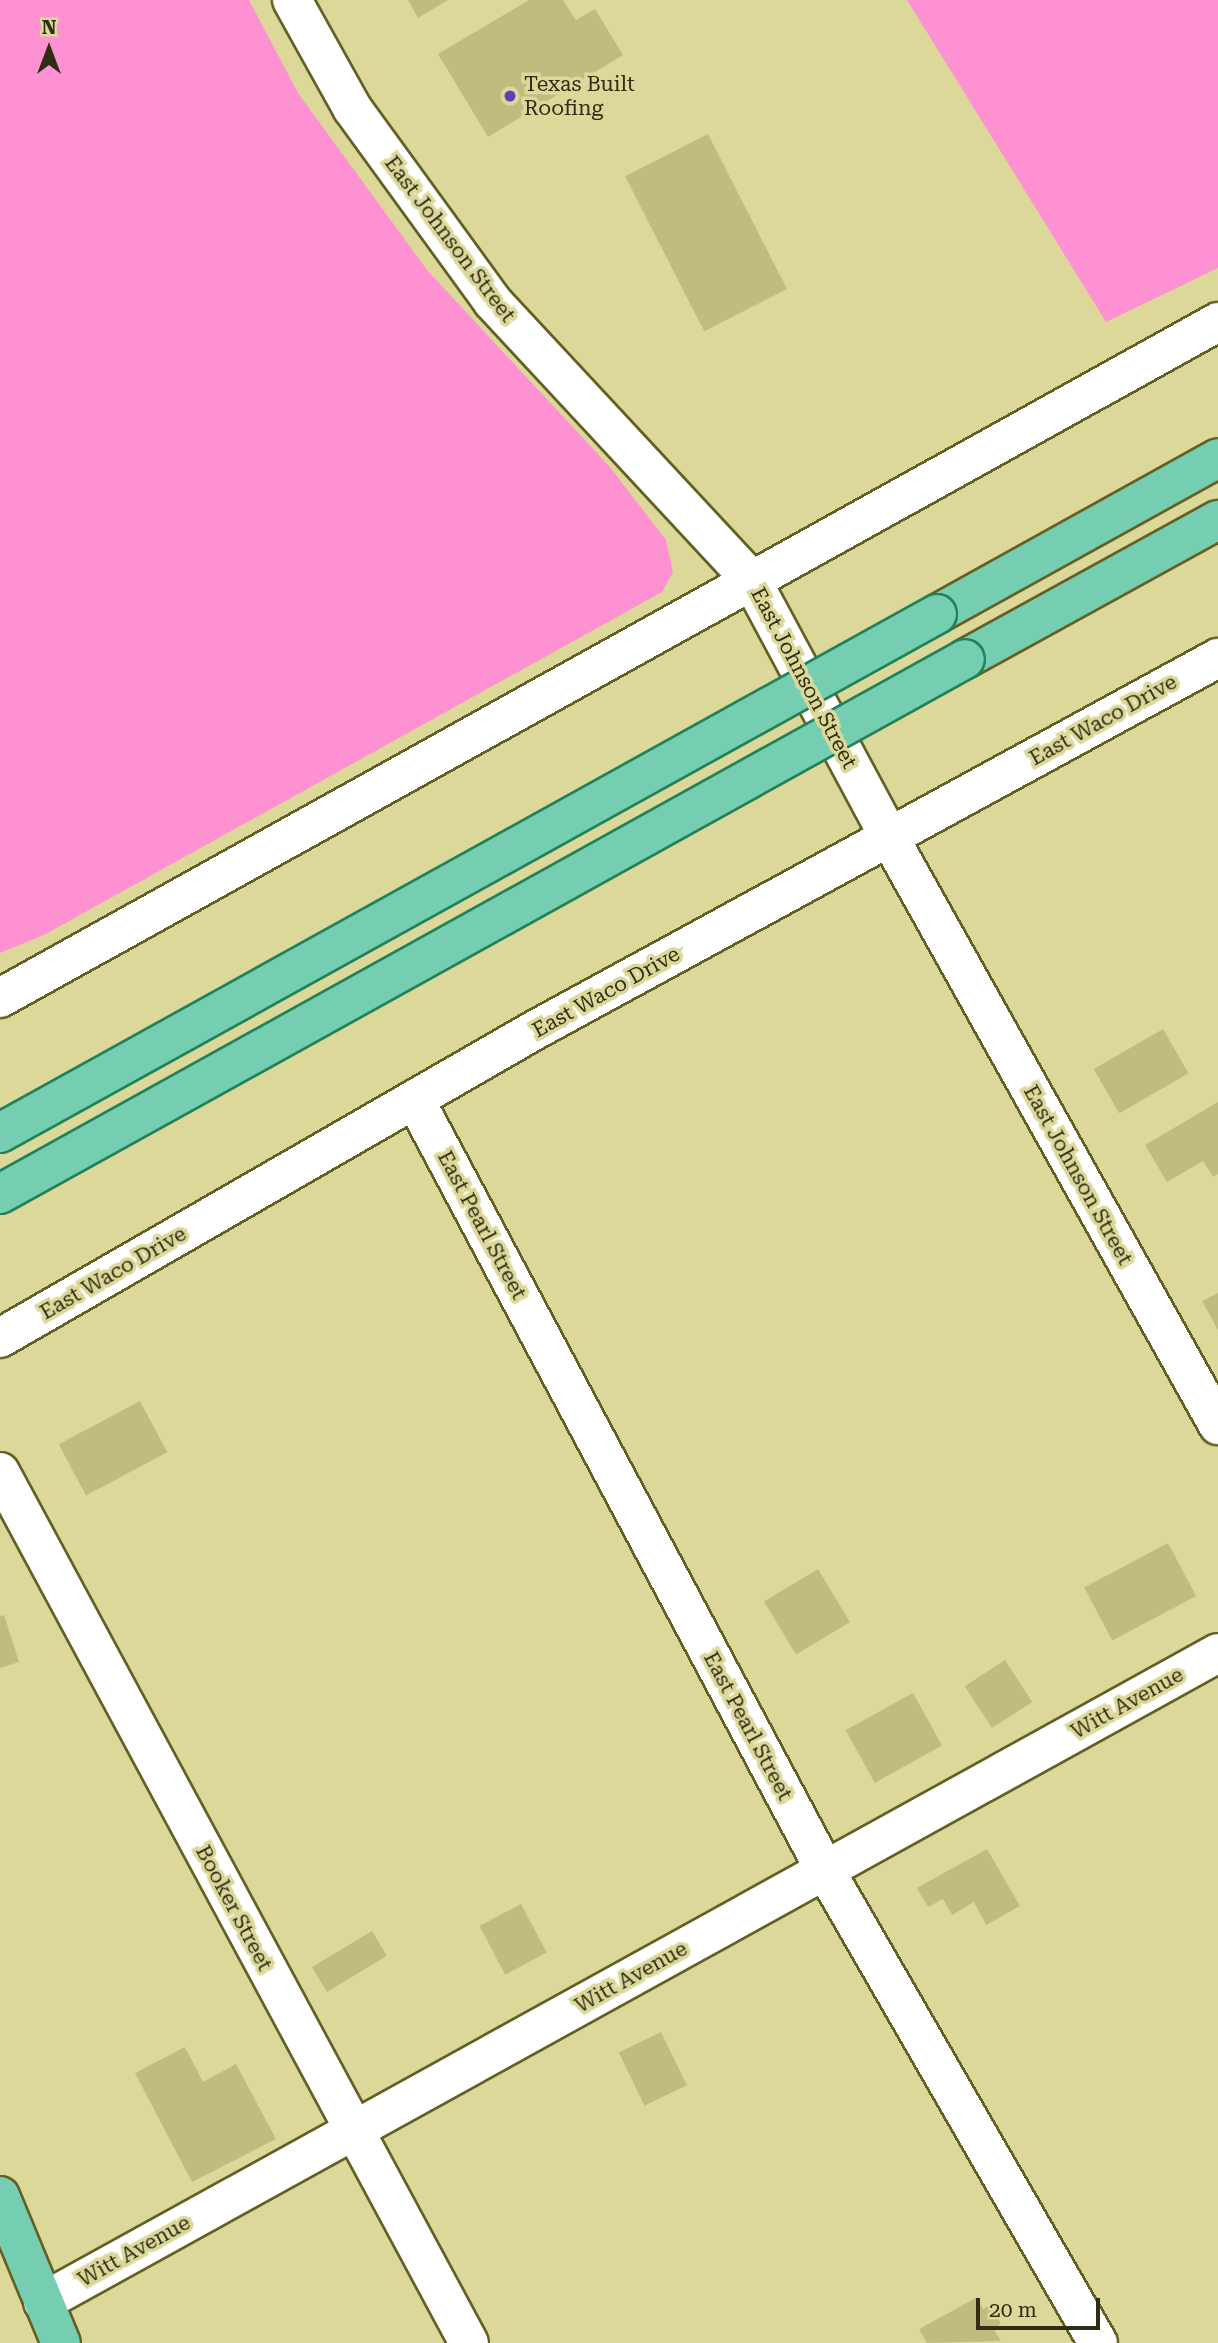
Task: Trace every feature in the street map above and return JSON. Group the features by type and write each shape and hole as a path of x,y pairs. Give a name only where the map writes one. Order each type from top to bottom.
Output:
{"main road":[{"path":"0,1133 1218,458"},
{"path":"0,1194 1218,520"},
{"path":"0,2196 61,2343"}],"street":[{"name":"East Johnson Street","path":"292,0 352,108 492,301 752,581 889,837 1218,1425"},
{"path":"0,998 1218,322"},
{"name":"East Waco Drive","path":"0,1338 536,1030 1218,658"},
{"name":"East Pearl Street","path":"415,1100 825,1870 1098,2343"},
{"name":"Booker Street","path":"0,1472 469,2343"},
{"name":"Witt Avenue","path":"44,2302 1218,1653"}],"shaded area":[{"path":"0,0 249,0 298,93 427,270 609,466 666,540 673,572 662,592 44,935 0,953"},
{"path":"907,0 1218,0 1218,268 1106,322"}],"building":[{"path":"408,0 448,0 418,18"},
{"name":"Texas Built Roofing","path":"529,0 563,0 576,20 595,9 623,55 488,137 438,54"},
{"path":"708,134 787,289 704,331 625,176"},
{"path":"1163,1029 1188,1073 1119,1113 1094,1069"},
{"path":"1218,1102 1218,1174 1213,1177 1203,1161 1167,1182 1145,1145"},
{"path":"1218,1293 1218,1330 1202,1301"},
{"path":"140,1401 167,1452 86,1495 59,1444"},
{"path":"1168,1543 1196,1596 1112,1641 1084,1588"},
{"path":"818,1569 850,1622 796,1655 764,1601"},
{"path":"4,1615 19,1662 0,1668 0,1616"},
{"path":"1005,1660 1032,1702 992,1728 965,1686"},
{"path":"913,1693 942,1745 875,1783 846,1730"},
{"path":"987,1849 1020,1906 986,1925 974,1902 952,1915 943,1899 928,1907 917,1888"},
{"path":"521,1904 547,1953 505,1975 480,1926"},
{"path":"372,1931 387,1956 327,1992 312,1967"},
{"path":"661,2032 687,2085 645,2106 619,2053"},
{"path":"185,2047 203,2082 236,2064 276,2139 192,2182 135,2073"},
{"path":"976,2298 983,2309 990,2305 1001,2324 993,2328 1001,2341 927,2343 919,2329"}],"place":[{"name":"Texas Built Roofing","path":"510,96"}]}
